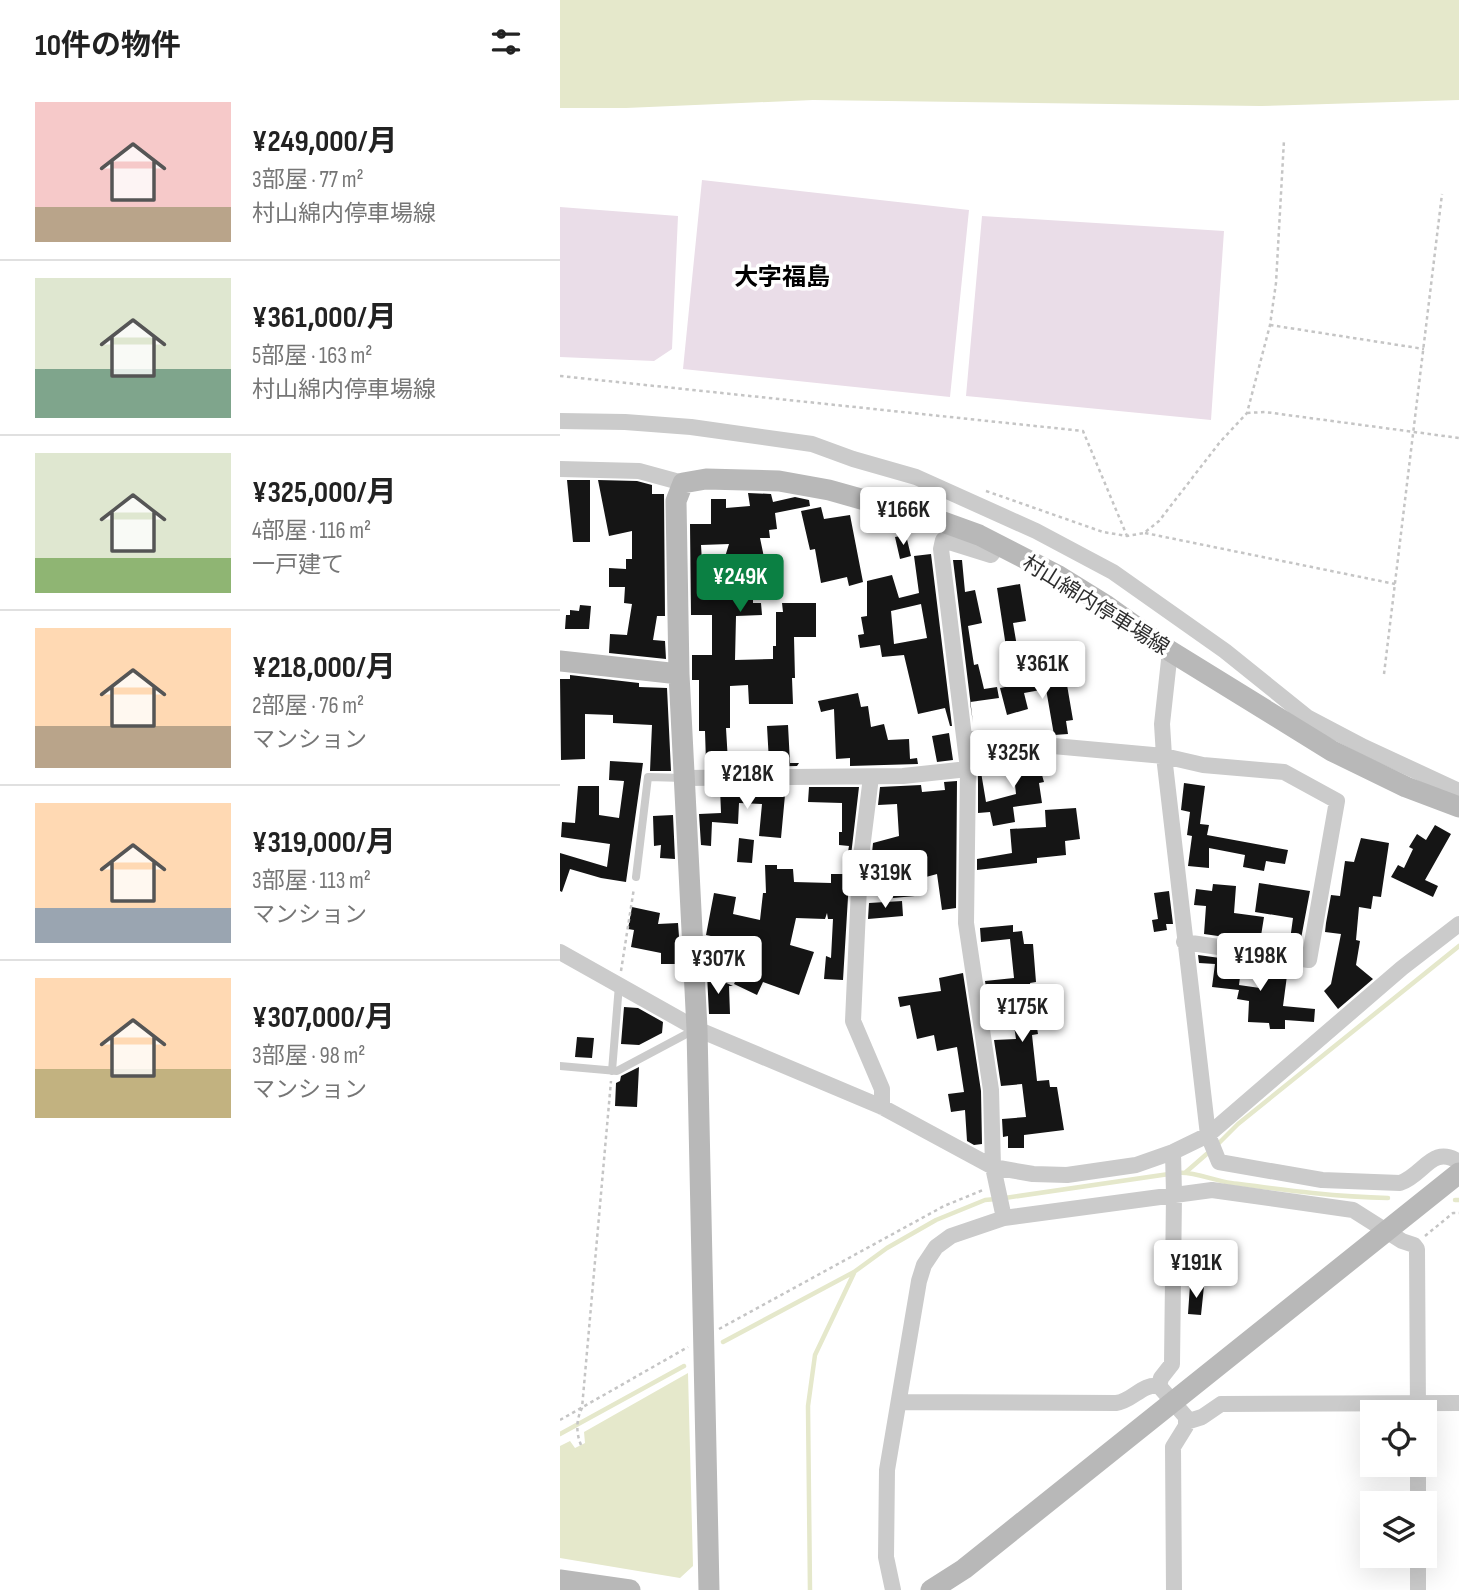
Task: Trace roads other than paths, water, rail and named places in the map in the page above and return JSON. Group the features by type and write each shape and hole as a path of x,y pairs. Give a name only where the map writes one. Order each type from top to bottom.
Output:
{"street":[{"path":"560,421 691,427 812,444 916,477 1036,531 1113,572 1224,651 1307,718 1459,791"},
{"path":"560,469 639,471 683,483 676,501 679,674 697,1029 709,1590"},
{"name":"村山綿内停車場線","path":"683,483 694,480 761,480 829,491 943,522 979,535 1058,575 1107,606 1170,652 1332,751 1406,787 1459,807"},
{"path":"999,545 991,555 943,540 941,549 968,769 967,923 992,1090 993,1167 1003,1214"},
{"path":"1170,652 1162,724 1164,757 1209,1137 1219,1162 1322,1180 1387,1183 1408,1181 1436,1157 1445,1155 1459,1162"},
{"path":"560,661 679,674"},
{"path":"965,738 1164,757 1203,765 1284,772 1337,801 1309,960 1184,942"},
{"path":"684,778 903,776 968,769"},
{"path":"870,777 860,865 853,1021 882,1089 882,1107"},
{"path":"560,952 697,1029 882,1107 993,1167 1033,1174 1066,1174 1136,1165 1173,1156 1209,1137 1402,968 1459,924"},
{"path":"1166,1394 1161,1378 1172,1364 1173,1156"},
{"path":"931,1590 964,1569 1166,1394 1459,1173"},
{"path":"893,1590 886,1557 885,1492 919,1282 924,1265 936,1247 951,1236 1003,1214 1174,1191 1212,1190 1353,1210 1417,1249 1418,1400"},
{"path":"899,1402 1116,1403 1126,1402 1151,1384 1166,1394 1186,1417 1186,1426 1173,1447 1174,1590"},
{"path":"1437,1406 1459,1403"},
{"path":"1186,1422 1202,1417 1221,1404 1360,1407"},
{"path":"1418,1568 1418,1590"},
{"path":"560,1580 630,1590"}],"lane":[{"path":"636,877 648,777 684,778"},
{"path":"612,1071 619,985"},
{"path":"560,1066 617,1071 697,1029"}],"waterway":[{"path":"1216,1146 1238,1124 1459,946"},
{"path":"1186,1172 1209,1152"},
{"path":"1178,1173 1290,1191 1388,1198"},
{"path":"1005,1198 1169,1174"},
{"path":"723,1342 854,1272 887,1248 936,1220 985,1200 996,1199"},
{"path":"810,1590 808,1406 815,1355 854,1273"},
{"path":"560,1434 684,1366"}],"district":[{"name":"大字福島","path":"782,277"}]}
